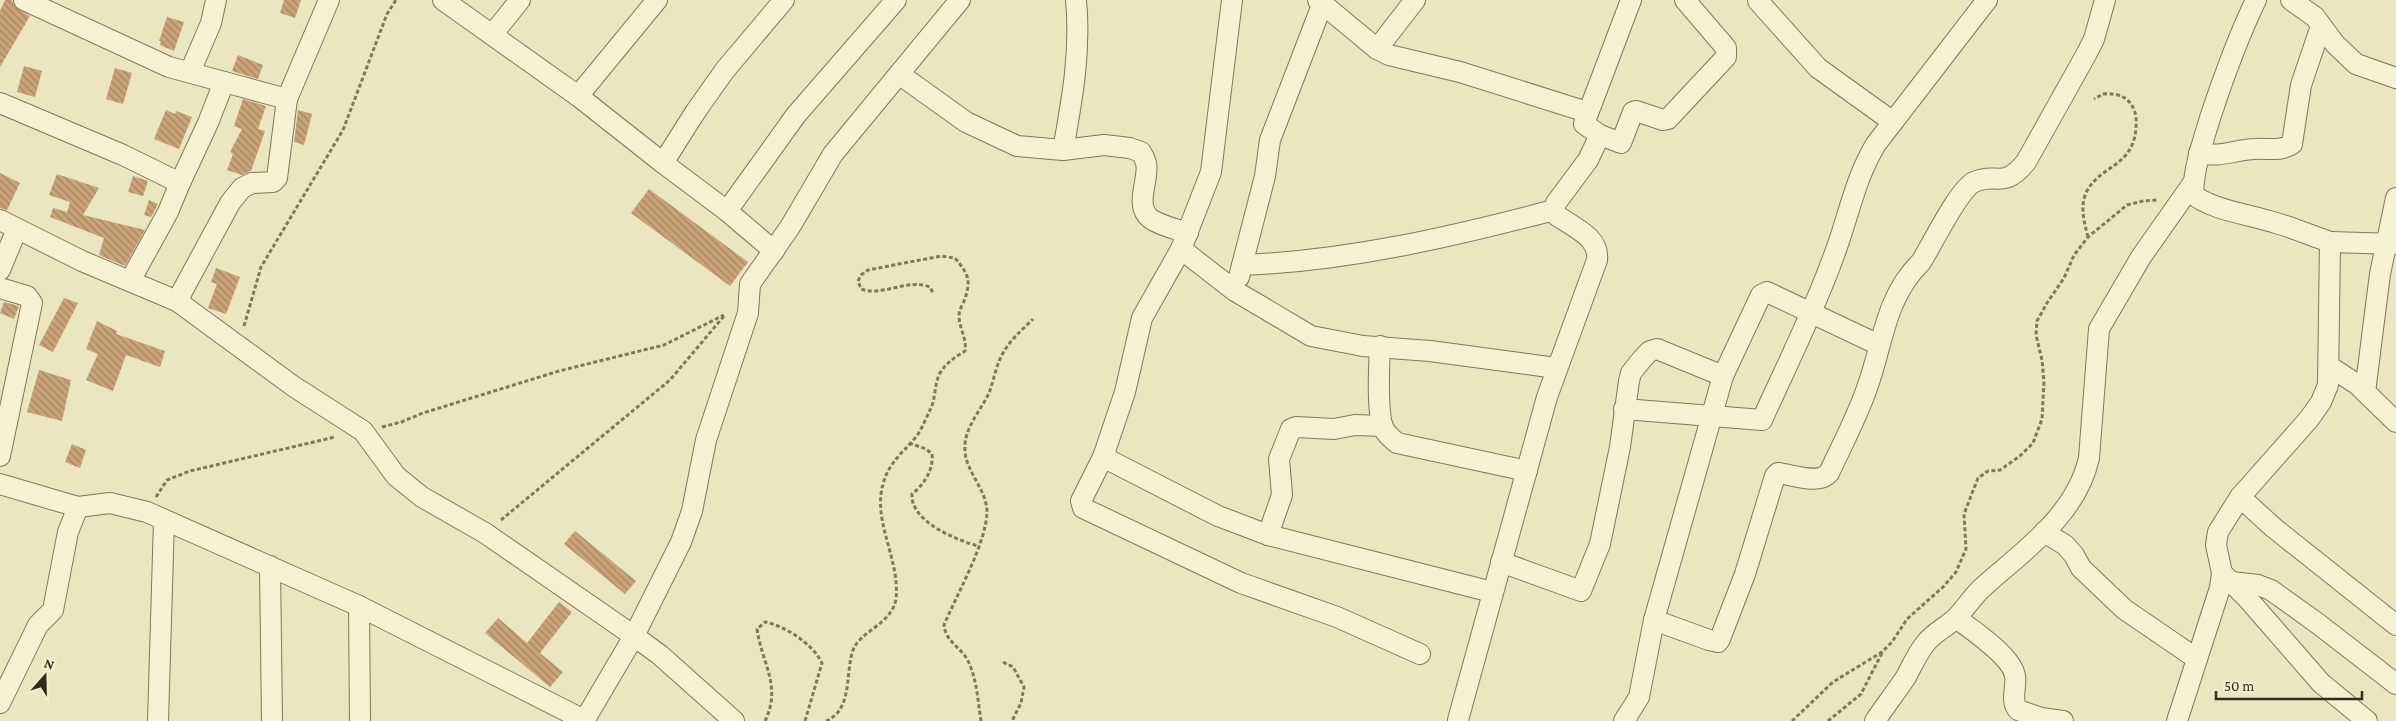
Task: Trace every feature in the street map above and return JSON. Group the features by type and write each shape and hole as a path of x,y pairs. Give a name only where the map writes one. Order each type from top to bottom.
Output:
{"street":[{"path":"24,0 169,67 288,99"},
{"path":"190,72 211,24 216,0"},
{"path":"177,301 230,203 242,188 252,183 272,182 278,178 288,99 329,0"},
{"path":"492,35 520,0"},
{"path":"578,96 658,0"},
{"path":"662,163 725,70 784,0"},
{"path":"727,211 796,115 896,0"},
{"path":"0,484 78,507 110,503 155,516 359,606 584,720 634,636 680,542 692,510 706,440 748,313 750,284 790,227 832,154 960,0"},
{"path":"1063,150 1077,72 1076,0"},
{"path":"1232,0 1223,61 1213,163 1205,192 1184,241 1142,318 1125,392 1103,457 1082,500 1083,508 1241,582 1337,617 1420,654"},
{"path":"1377,49 1415,0"},
{"path":"1631,0 1610,61 1587,112 1584,126 1621,143 1633,112 1636,111 1668,120 1726,57 1726,48 1685,0"},
{"path":"1654,620 1718,642 1745,574 1775,476 1778,473 1818,479 1825,478 1830,473 1867,388 1894,300 1912,271 1921,262 1965,189 1981,180 2003,179 2015,175 2036,147 2088,53 2105,0"},
{"path":"1875,721 1906,677 1925,644 1939,629 1956,618 1972,598 2007,568 2044,532 2064,510 2086,472 2089,458 2099,330 2141,257 2189,190 2234,48 2256,0"},
{"path":"2291,0 2315,17 2335,44 2356,64 2396,78"},
{"path":"445,1 578,96 662,163 727,211 774,251"},
{"path":"1624,409 1760,422 1762,420 1833,259 1858,178 1876,144 1983,1"},
{"path":"1235,291 1264,176 1270,140 1320,2 1377,49 1413,62 1460,72 1587,112"},
{"path":"1758,2 1818,68 1893,122"},
{"path":"2199,154 2211,156 2254,149 2280,149 2292,144 2301,85 2321,26"},
{"path":"899,74 966,122 1017,146 1063,150 1104,144 1130,148 1141,152 1146,164 1143,195 1145,212 1150,218 1184,241 1235,291 1311,336 1344,343 1556,368"},
{"path":"130,281 168,212 208,123 224,82"},
{"path":"0,103 123,154 180,183"},
{"path":"1458,720 1492,592 1556,368 1597,260 1597,246 1592,240 1556,215 1554,210 1556,203 1588,160 1600,135"},
{"path":"2189,190 2199,200 2278,223 2330,242 2391,243"},
{"path":"2365,392 2380,274 2391,243 2396,198"},
{"path":"1242,265 1284,263 1397,247 1483,229 1554,210"},
{"path":"0,270 8,224 82,261 177,301 293,386 363,431 396,476 422,497 485,534 634,636 660,655 734,721"},
{"path":"2330,242 2328,385 2321,402 2309,419 2240,497 2218,532 2216,545 2227,578 2320,683 2367,721"},
{"path":"0,288 27,296 32,303 0,456"},
{"path":"1624,721 1639,697 1654,620 1723,376 1762,293 1767,292 1879,345"},
{"path":"1380,346 1378,371 1382,426 1389,436 1397,442 1527,471"},
{"path":"1501,562 1581,591 1600,544 1620,448 1624,409 1631,373 1653,349 1667,352 1723,376"},
{"path":"2329,366 2350,379 2396,422"},
{"path":"1268,535 1282,495 1279,459 1291,429 1296,427 1334,429 1355,425 1382,426"},
{"path":"1103,457 1218,516 1268,535 1492,592"},
{"path":"2240,497 2274,528 2396,624"},
{"path":"0,703 38,625 53,610 68,532 78,507"},
{"path":"155,516 158,721"},
{"path":"2044,532 2065,545 2081,568 2124,610 2197,660"},
{"path":"270,566 272,721"},
{"path":"2177,721 2220,588 2227,578"},
{"path":"2227,578 2271,590 2317,622 2396,684"},
{"path":"359,606 360,721"},
{"path":"1956,618 1999,652 2010,664 2015,674 2014,706 2018,710 2041,718 2063,721"}],"path":[{"path":"238,346 260,267 342,130 387,14 396,0"},
{"path":"2088,237 2083,203 2087,191 2094,181 2125,158 2135,135 2136,115 2132,103 2122,96 2103,94 2094,100"},
{"path":"1792,721 1833,682 1882,652 1892,642 1907,619 1943,587 1956,572 1966,549 1964,514 1978,478 1988,471 2000,470 2020,456 2033,443 2042,419 2044,382 2042,360 2036,335 2037,320 2064,278 2074,255 2088,237 2127,205 2189,190"},
{"path":"826,721 834,718 842,707 853,649 891,613 896,600 896,576 884,525 881,495 893,461 917,436 932,407 939,374 952,359 965,350 966,341 959,323 959,312 970,287 966,272 955,258 941,256 868,270 861,275 858,281 861,288 870,292 921,283 930,287 933,293"},
{"path":"485,534 670,380 729,309"},
{"path":"155,516 167,480 190,471 401,422 423,413 559,371 664,345 724,315"},
{"path":"980,721 976,686 969,663 962,652 949,641 945,634 944,625 975,558 986,512 984,499 965,451 971,422 982,408 1002,354 1017,334 1033,319"},
{"path":"909,443 926,449 932,454 933,461 927,477 912,494 914,507 924,518 947,535 978,546"},
{"path":"766,721 771,709 774,689 760,648 757,629 765,622 775,624 795,636 818,656 822,663 806,721"},
{"path":"1828,721 1861,694 1882,652"},
{"path":"1003,662 1013,667 1024,687 1021,703 1012,721"}],"building":[{"path":"5,0 12,0 15,7 30,16 0,67 0,11"},
{"path":"284,0 301,0 295,18 280,13"},
{"path":"167,17 184,22 174,51 160,45 161,41 159,41"},
{"path":"238,55 263,65 258,79 232,71"},
{"path":"24,66 42,71 35,97 17,92"},
{"path":"115,68 132,73 123,104 106,99"},
{"path":"243,99 266,106 258,129 265,131 251,171 242,175 227,170 233,154 230,152 242,129 234,126"},
{"path":"166,110 175,114 176,111 192,117 179,149 154,139"},
{"path":"298,110 312,114 304,145 294,142"},
{"path":"0,173 20,183 7,210 0,208"},
{"path":"57,174 99,188 83,215 145,230 125,266 99,255 104,238 50,217 53,208 67,212 70,202 49,195"},
{"path":"133,176 148,181 143,196 128,192"},
{"path":"649,189 748,262 730,286 631,213"},
{"path":"149,200 158,204 151,217 144,215"},
{"path":"216,268 240,277 226,314 208,308 217,284 211,282"},
{"path":"64,298 78,303 53,352 39,345"},
{"path":"4,302 19,306 14,319 0,313"},
{"path":"97,321 117,331 116,334 165,351 160,367 126,355 113,391 86,380 98,354 86,349"},
{"path":"39,370 71,380 62,421 27,412"},
{"path":"72,444 86,450 80,468 65,462"},
{"path":"575,531 636,581 625,594 564,544"},
{"path":"559,602 572,612 540,653 563,672 550,687 485,633 498,618 527,643"}]}
